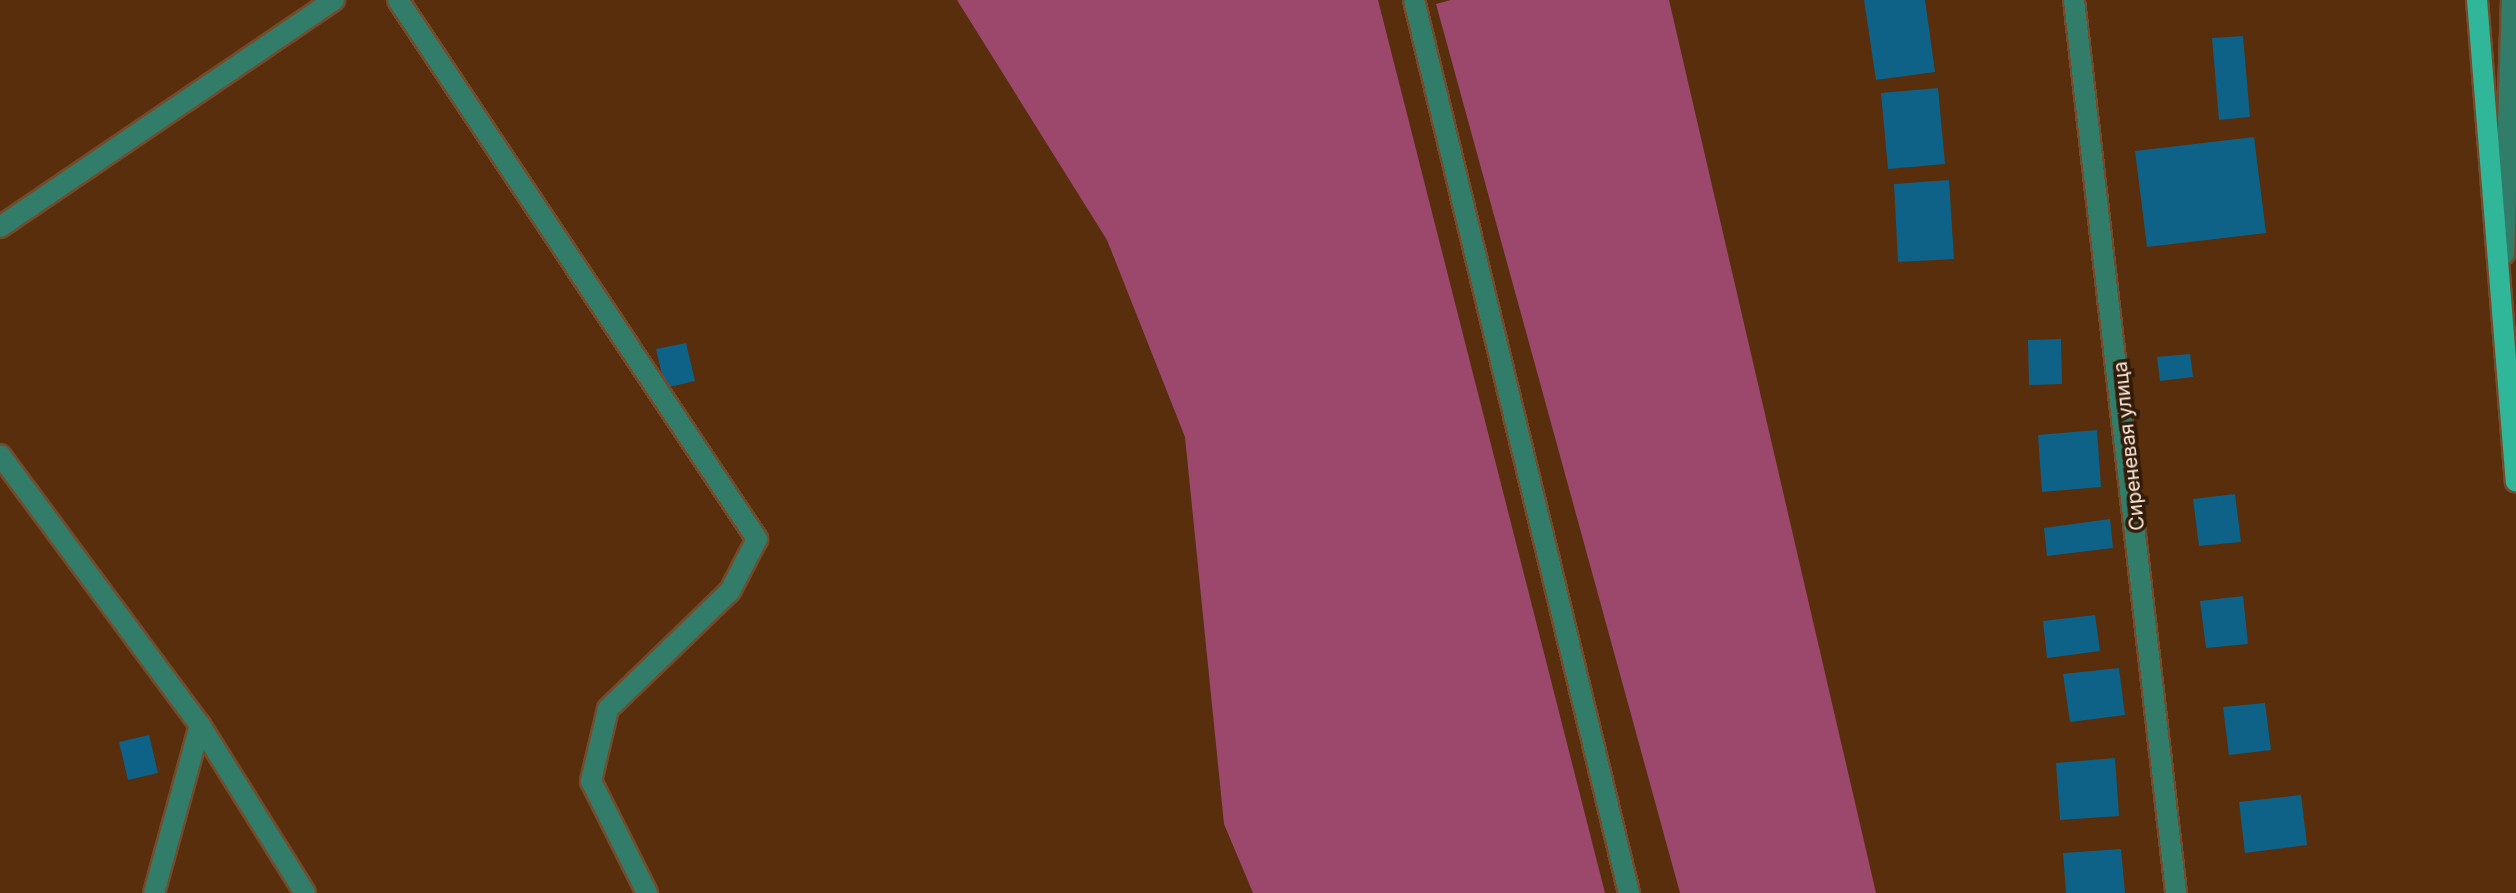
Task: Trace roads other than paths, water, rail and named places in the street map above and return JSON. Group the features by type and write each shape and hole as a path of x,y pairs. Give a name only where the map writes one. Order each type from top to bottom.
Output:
{"main road":[{"path":"2477,0 2504,270 2516,481"}],"street":[{"path":"0,227 334,0"},
{"path":"398,0 757,539 730,591 608,709 591,781 647,893"},
{"path":"1414,0 1629,893"},
{"name":"Сиреневая улица","path":"2074,0 2176,893"},
{"path":"2504,270 2512,0"},
{"path":"0,455 200,725 305,893"},
{"path":"154,893 200,725"}]}
